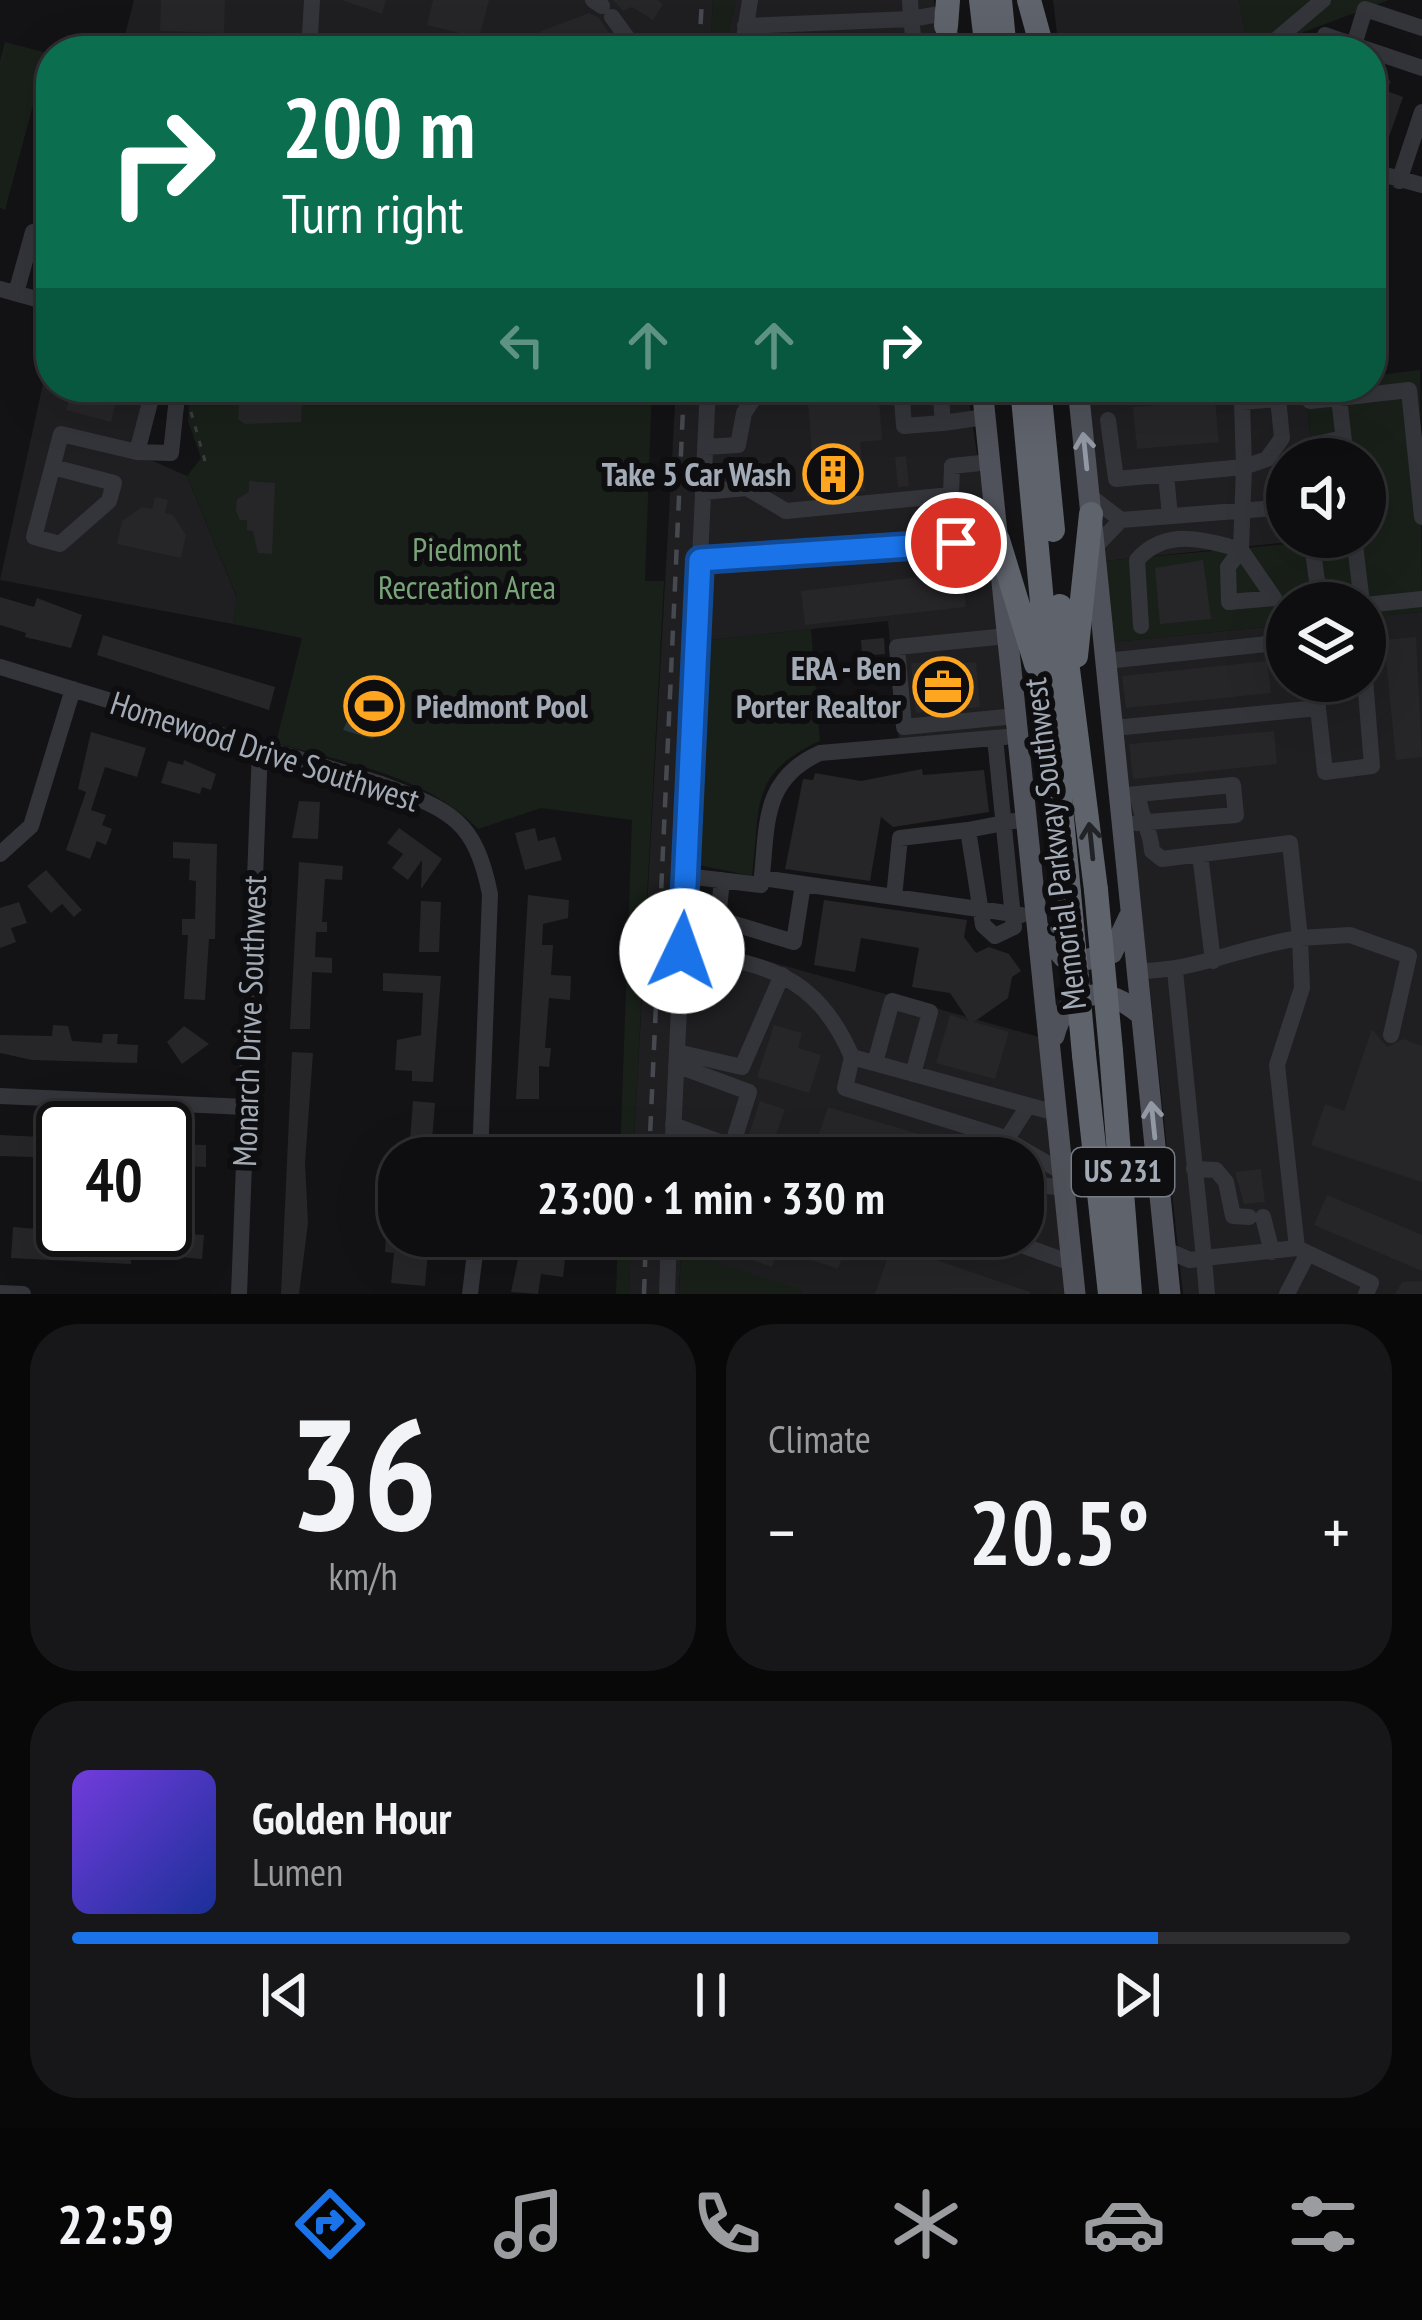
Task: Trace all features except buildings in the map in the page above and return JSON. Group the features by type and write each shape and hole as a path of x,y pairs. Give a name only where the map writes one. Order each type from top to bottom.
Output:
{"highway":[{"path":"981,0 985,36"},
{"path":"1000,0 1004,36"},
{"path":"1029,0 1040,36"},
{"name":"Memorial Parkway Southwest","path":"1023,402 1108,1288"},
{"name":"Memorial Parkway Southwest","path":"1040,402 1061,630 1096,890 1127,1213 1130,1294"},
{"path":"1075,712 1076,637 1090,505"},
{"path":"998,540 1019,598 1051,724"},
{"path":"1127,1213 1145,1294"}],"main road":[{"path":"1040,0 1043,36"},
{"path":"984,402 1007,636 1010,730 1027,822 1030,919 1051,1049 1075,1294"},
{"path":"1079,402 1114,728 1129,795 1132,910 1169,1286"},
{"path":"1030,919 1064,958 1095,959 1112,953 1132,910"},
{"path":"1051,1049 1061,1013 1084,995 1118,996 1142,1016"}],"street":[{"path":"310,36 312,0"},
{"path":"744,36 750,0"},
{"path":"833,0 834,22"},
{"path":"1281,36 1323,0"},
{"path":"1356,36 1363,4 1422,28"},
{"path":"603,8 625,36"},
{"path":"745,26 834,22 910,10 946,18"},
{"path":"1386,56 1422,68"},
{"path":"1399,181 1422,112"},
{"path":"1386,176 1422,185"},
{"path":"8,291 36,233"},
{"path":"1386,393 1409,390 1422,518"},
{"path":"137,452 150,402"},
{"path":"52,467 114,484 109,501 60,544 34,537 52,467 61,434 137,452 171,453 183,402"},
{"path":"673,1137 707,402"},
{"path":"707,407 710,402"},
{"path":"705,447 738,445 751,402"},
{"path":"902,402 904,426 985,417"},
{"path":"941,402 943,423"},
{"path":"1339,402 1343,438"},
{"path":"1108,420 1116,479 1244,467 1241,550 1181,538 1148,548 1137,560 1142,626"},
{"path":"703,492 747,488 786,511 951,495 952,466 990,462"},
{"path":"1166,474 1181,538"},
{"path":"1090,505 1121,520 1266,508"},
{"path":"1095,547 1121,520"},
{"path":"700,560 998,540"},
{"path":"1386,602 1422,599"},
{"path":"1007,636 897,647 904,727 1010,730"},
{"path":"1106,661 1266,644"},
{"name":"Homewood Drive Southwest","path":"0,667 431,803 467,826 482,853 488,884 481,1137"},
{"path":"0,854 31,826 73,689"},
{"path":"1318,702 1325,772 1372,766 1367,702"},
{"path":"1114,728 1318,708"},
{"path":"686,876 761,885 771,800 794,765 820,753 1010,730"},
{"path":"762,878 1030,919 1004,821 1010,730"},
{"name":"Monarch Drive Southwest","path":"238,1294 260,748"},
{"path":"1129,795 1233,785 1237,815 1131,824"},
{"path":"894,897 899,838 1004,821 1027,822"},
{"path":"1131,824 1151,836 1152,851 1162,859 1290,843 1302,988 1277,1065 1302,1250 1287,1294"},
{"path":"968,830 980,909"},
{"path":"1200,854 1213,961"},
{"path":"722,880 718,919 794,942 802,884"},
{"path":"1137,971 1175,971 1249,945 1350,935 1409,956 1391,1035"},
{"path":"682,951 782,974 819,999 852,1057 845,1088 997,1137"},
{"path":"1175,971 1194,1169 1197,1259 1207,1294"},
{"path":"676,1059 742,1067 782,974"},
{"path":"875,1063 892,1001 911,1006 930,1012 914,1074"},
{"path":"852,1057 1026,1109 1056,1113"},
{"path":"676,1059 749,1092 735,1137"},
{"path":"0,1096 246,1107"},
{"path":"1008,1137 1026,1109"},
{"path":"674,1125 707,1137"},
{"path":"1044,1167 1063,1180"},
{"path":"1194,1169 1216,1169 1226,1182 1230,1211 1256,1217 1272,1252"},
{"path":"1044,1184 1063,1180"},
{"path":"1166,1250 1197,1259 1302,1250 1371,1283 1366,1294"},
{"path":"1044,1253 1071,1263"},
{"path":"470,1294 474,1257"},
{"path":"667,1294 668,1257"},
{"path":"1169,1286 1197,1259"},
{"path":"0,1293 23,1294"}],"path":[{"path":"187,402 207,468"}],"shaded area":[{"path":"134,0 713,0 711,36 125,36"},
{"path":"736,0 934,0 938,36 728,36"},
{"path":"1053,0 1239,0 1246,36 1057,36"},
{"path":"39,402 158,402 144,457 187,476 237,598 233,624 0,580"},
{"path":"675,402 969,402 987,521 1006,729 899,739 888,621 709,640 692,940 1039,1037 1066,1294 802,1294 695,1257 1044,1257 1044,1137 634,1137"},
{"path":"1090,402 1307,402 1310,438 1266,438 1266,544 1104,561"},
{"path":"1422,612 1422,1294 1183,1294 1112,642 1266,627 1266,702 1386,702 1386,615"},
{"path":"362,689 406,703 401,720 380,718 373,739 343,730"},
{"path":"630,1257 681,1257 679,1294 629,1294"}],"green space":[{"path":"713,0 736,0 728,36 711,36"},
{"path":"1239,0 1389,0 1293,36 1246,36"},
{"path":"5,42 36,50 36,94 5,210 0,208 0,61"},
{"path":"1420,370 1422,612 1386,615 1386,582 1266,582 1266,627 1112,642 1104,561 1266,546 1266,558 1386,558 1386,438 1310,438 1307,402 1386,402 1386,374"},
{"name":"Piedmont Recreation Area","path":"189,402 651,402 645,581 664,581 634,1137 621,1137 632,820 541,808 478,829 409,783 276,743 302,638 233,624 237,597 187,476 201,458 188,421"},
{"path":"811,629 820,741 780,766 769,780 758,811 752,876 698,865 709,640"},
{"path":"617,1257 630,1257 629,1294 616,1294"},
{"path":"681,1257 700,1257 802,1290 802,1294 679,1294"}],"railway":[{"path":"700,36 702,0"},
{"path":"650,1137 683,402"},
{"path":"644,1294 645,1257"}],"place":[{"name":"Take 5 Car Wash","path":"833,474"},
{"name":"ERA - Ben Porter Realtor","path":"943,687"},
{"name":"Piedmont Pool","path":"374,706"}],"route":[{"path":"682,951 700,560 956,543"}]}
